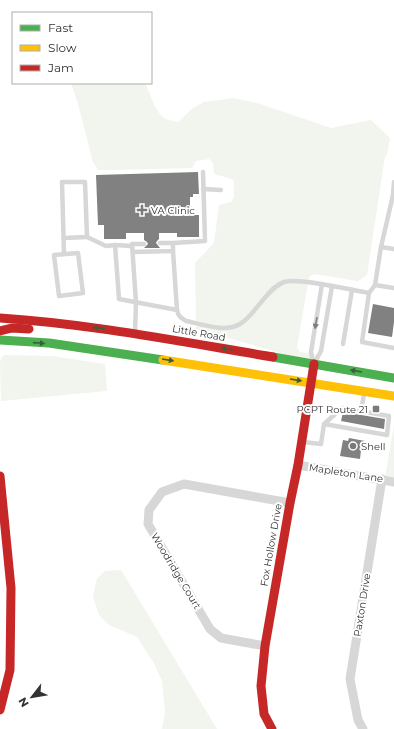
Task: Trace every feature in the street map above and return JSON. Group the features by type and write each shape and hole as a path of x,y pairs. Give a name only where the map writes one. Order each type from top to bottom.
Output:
{"main road":[{"name":"Little Road","path":"0,318 47,321 83,326 394,378"},
{"path":"0,331 12,328 67,330 83,326"},
{"path":"0,340 49,343 120,353 394,396"},
{"name":"Fox Hollow Drive","path":"272,729 264,714 261,686 265,646 298,466 314,364"},
{"path":"0,476 11,588 10,670 0,710"}],"street":[{"name":"Mapleton Lane","path":"298,466 394,482"},
{"name":"Paxton Drive","path":"363,729 358,720 350,679 382,479"},
{"name":"Woodridge Court","path":"265,646 221,638 210,629 148,524 148,510 162,492 184,484 290,503"}],"lane":[{"path":"160,244 205,241 203,172"},
{"path":"64,254 62,182 85,182 87,238"},
{"path":"394,182 394,195 381,247 375,285 369,293 362,342 394,348"},
{"path":"203,189 220,190"},
{"path":"64,238 87,238 106,246 144,244"},
{"path":"173,243 178,314 186,321 226,328 239,325 278,284 296,280 369,293"},
{"path":"132,245 136,303 135,334"},
{"path":"115,246 119,300 178,310"},
{"path":"381,247 394,249"},
{"path":"133,252 173,251"},
{"path":"78,253 83,293 59,296 54,255 64,254 78,253"},
{"path":"314,364 311,352 322,284"},
{"path":"375,285 394,288"},
{"path":"314,364 322,351 332,286"},
{"path":"343,344 352,290"},
{"path":"361,412 365,391"},
{"path":"302,441 321,444 324,424 342,408 390,416 387,435 324,424"}],"shaded area":[{"path":"71,84 145,84 154,105 163,117 178,122 193,108 204,102 234,98 260,104 331,128 371,120 390,138 387,155 385,156 367,275 358,281 314,274 309,277 297,347 300,352 318,355 317,360 291,356 196,329 195,263 214,243 219,205 231,202 234,197 234,182 232,179 214,174 213,163 209,159 196,161 192,168 98,170 93,162"},
{"path":"4,355 52,356 105,364 107,391 1,401 0,363"},
{"path":"394,425 394,479 385,478"},
{"path":"121,570 217,729 162,729 165,712 162,681 154,663 137,637 109,625 99,615 93,596 97,579 105,571"}],"building":[{"name":"VA Clinic","path":"198,172 199,194 193,194 193,197 190,197 190,215 199,215 199,237 177,237 177,233 159,233 159,239 156,243 160,248 144,248 148,244 144,240 144,233 126,233 126,239 104,239 104,225 98,225 96,175"},
{"path":"373,304 394,308 392,337 368,333"},
{"name":"Shell","path":"343,412 385,419 384,429 341,421"},
{"name":"Shell","path":"349,438 365,441 364,451 361,450 360,459 340,456 343,440 348,441"}],"traffic: fast":[{"path":"0,340 49,343 163,360"},
{"path":"273,357 394,378"}],"traffic: slow":[{"path":"163,360 394,396"}],"traffic: jam":[{"path":"0,318 103,329 273,357"},
{"path":"0,331 12,328 29,329"},
{"path":"272,729 264,714 261,686 265,646 298,465 314,364"},
{"path":"0,476 11,588 10,670 0,710"}],"place":[{"name":"VA Clinic","path":"142,210"},
{"name":"PCPT Route 21","path":"376,409"},
{"name":"Shell","path":"353,446"}]}
